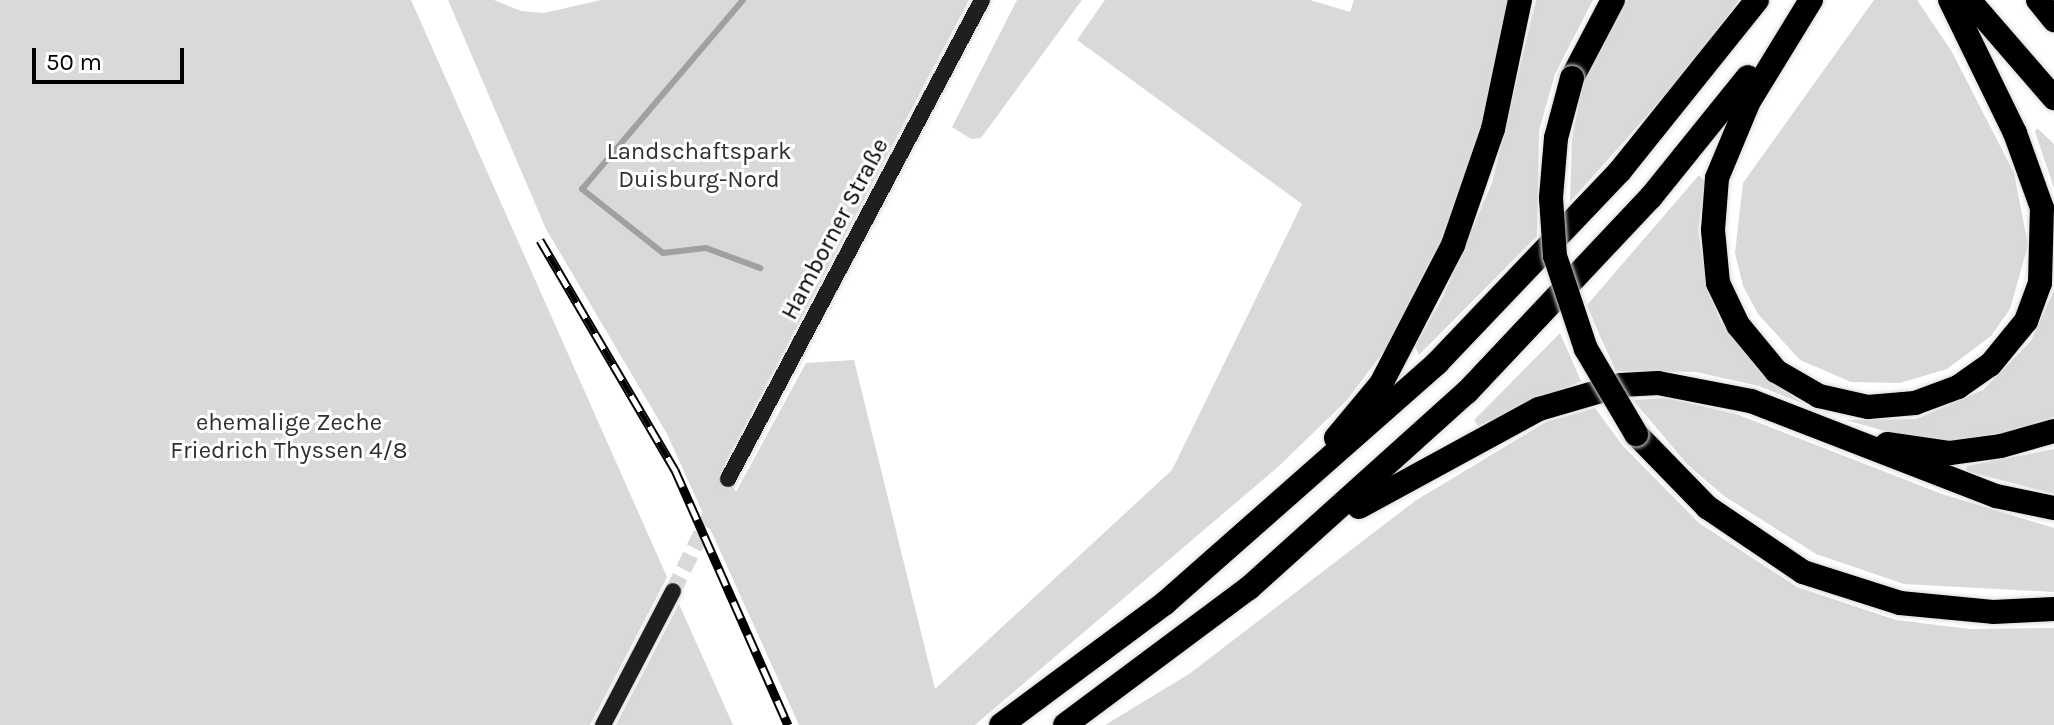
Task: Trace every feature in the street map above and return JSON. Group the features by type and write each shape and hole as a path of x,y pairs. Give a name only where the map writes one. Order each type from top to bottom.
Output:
{"highway":[{"path":"1279,507 1381,384 1432,293 1477,186 1520,0"},
{"path":"1613,0 1572,78 1556,138 1551,198 1555,256 1586,349 1636,434 1707,507 1803,572 1900,603 1993,612 2054,609"},
{"path":"1001,725 1165,603 1279,507 1514,285 1661,123 1757,0"},
{"path":"1065,725 1165,654 1302,541 1467,392 1562,297 1732,100 1804,0"},
{"path":"1811,0 1749,101 1717,178 1713,230 1718,283 1738,325 1776,371 1819,396 1868,407 1915,403 1958,387 1990,365 2026,321 2040,283 2042,208 2015,133 1950,0"},
{"path":"1969,0 2054,98"},
{"path":"2038,0 2054,20"},
{"path":"1302,541 1539,409 1621,385 1705,389 1849,439 1996,496 2054,508"},
{"path":"1849,439 1950,453 2001,446 2054,431"}],"street":[{"name":"Hamborner Straße","path":"728,479 982,0"},
{"path":"603,725 673,591"}],"green space":[{"name":"ehemalige Zeche Friedrich Thyssen 4/8","path":"0,0 411,0 667,577 590,725 0,725"},
{"name":"Landschaftspark Duisburg-Nord","path":"448,0 494,0 521,11 544,13 601,0 969,0 723,467 736,492 806,363 854,360 935,689 1172,470 1302,204 1077,40 1105,0 1310,0 1350,12 1354,0 1508,0 1492,107 1452,229 1395,336 1347,400 1279,466 975,725 799,725 667,434 546,229"},
{"path":"1017,0 1082,0 981,138 971,139 952,127"},
{"path":"1536,0 1593,0 1555,74 1539,131 1537,236 1419,355 1415,346 1443,297 1492,183"},
{"path":"1627,0 1739,0 1692,65 1570,202 1572,139 1582,86"},
{"path":"1874,0 1917,0 1952,52 2014,173 2028,245 2010,309 1991,336 1947,369 1900,383 1851,382 1800,360 1758,314 1743,286 1735,253 1743,183"},
{"path":"2037,128 2054,144 2054,188 2035,132"},
{"path":"1699,175 1705,182 1698,230 1707,285 1720,320 1762,375 1804,404 1759,386 1696,372 1616,371 1599,334 1587,305"},
{"path":"2054,290 2054,417 1996,437 1951,442 1902,436 1846,420 1916,419 1983,390 2031,341"},
{"path":"1560,333 1581,381 1478,426 1474,420"},
{"path":"1666,398 1736,414 1942,494 2054,528 2054,592 1904,584 1816,554 1724,496 1687,464 1633,400"},
{"path":"1595,408 1623,446 1699,523 1797,587 1896,620 1970,629 2054,628 2054,725 1105,725 1189,674 1415,501 1546,422"},
{"path":"2054,449 2054,494 1966,471 1967,466"},
{"path":"679,604 733,725 616,725"}],"waterway":[{"path":"743,0 582,189 663,253 706,248 760,268"}],"tunnel":[{"path":"673,591 728,479"}],"railway":[{"path":"540,240 675,470 788,725"}]}
